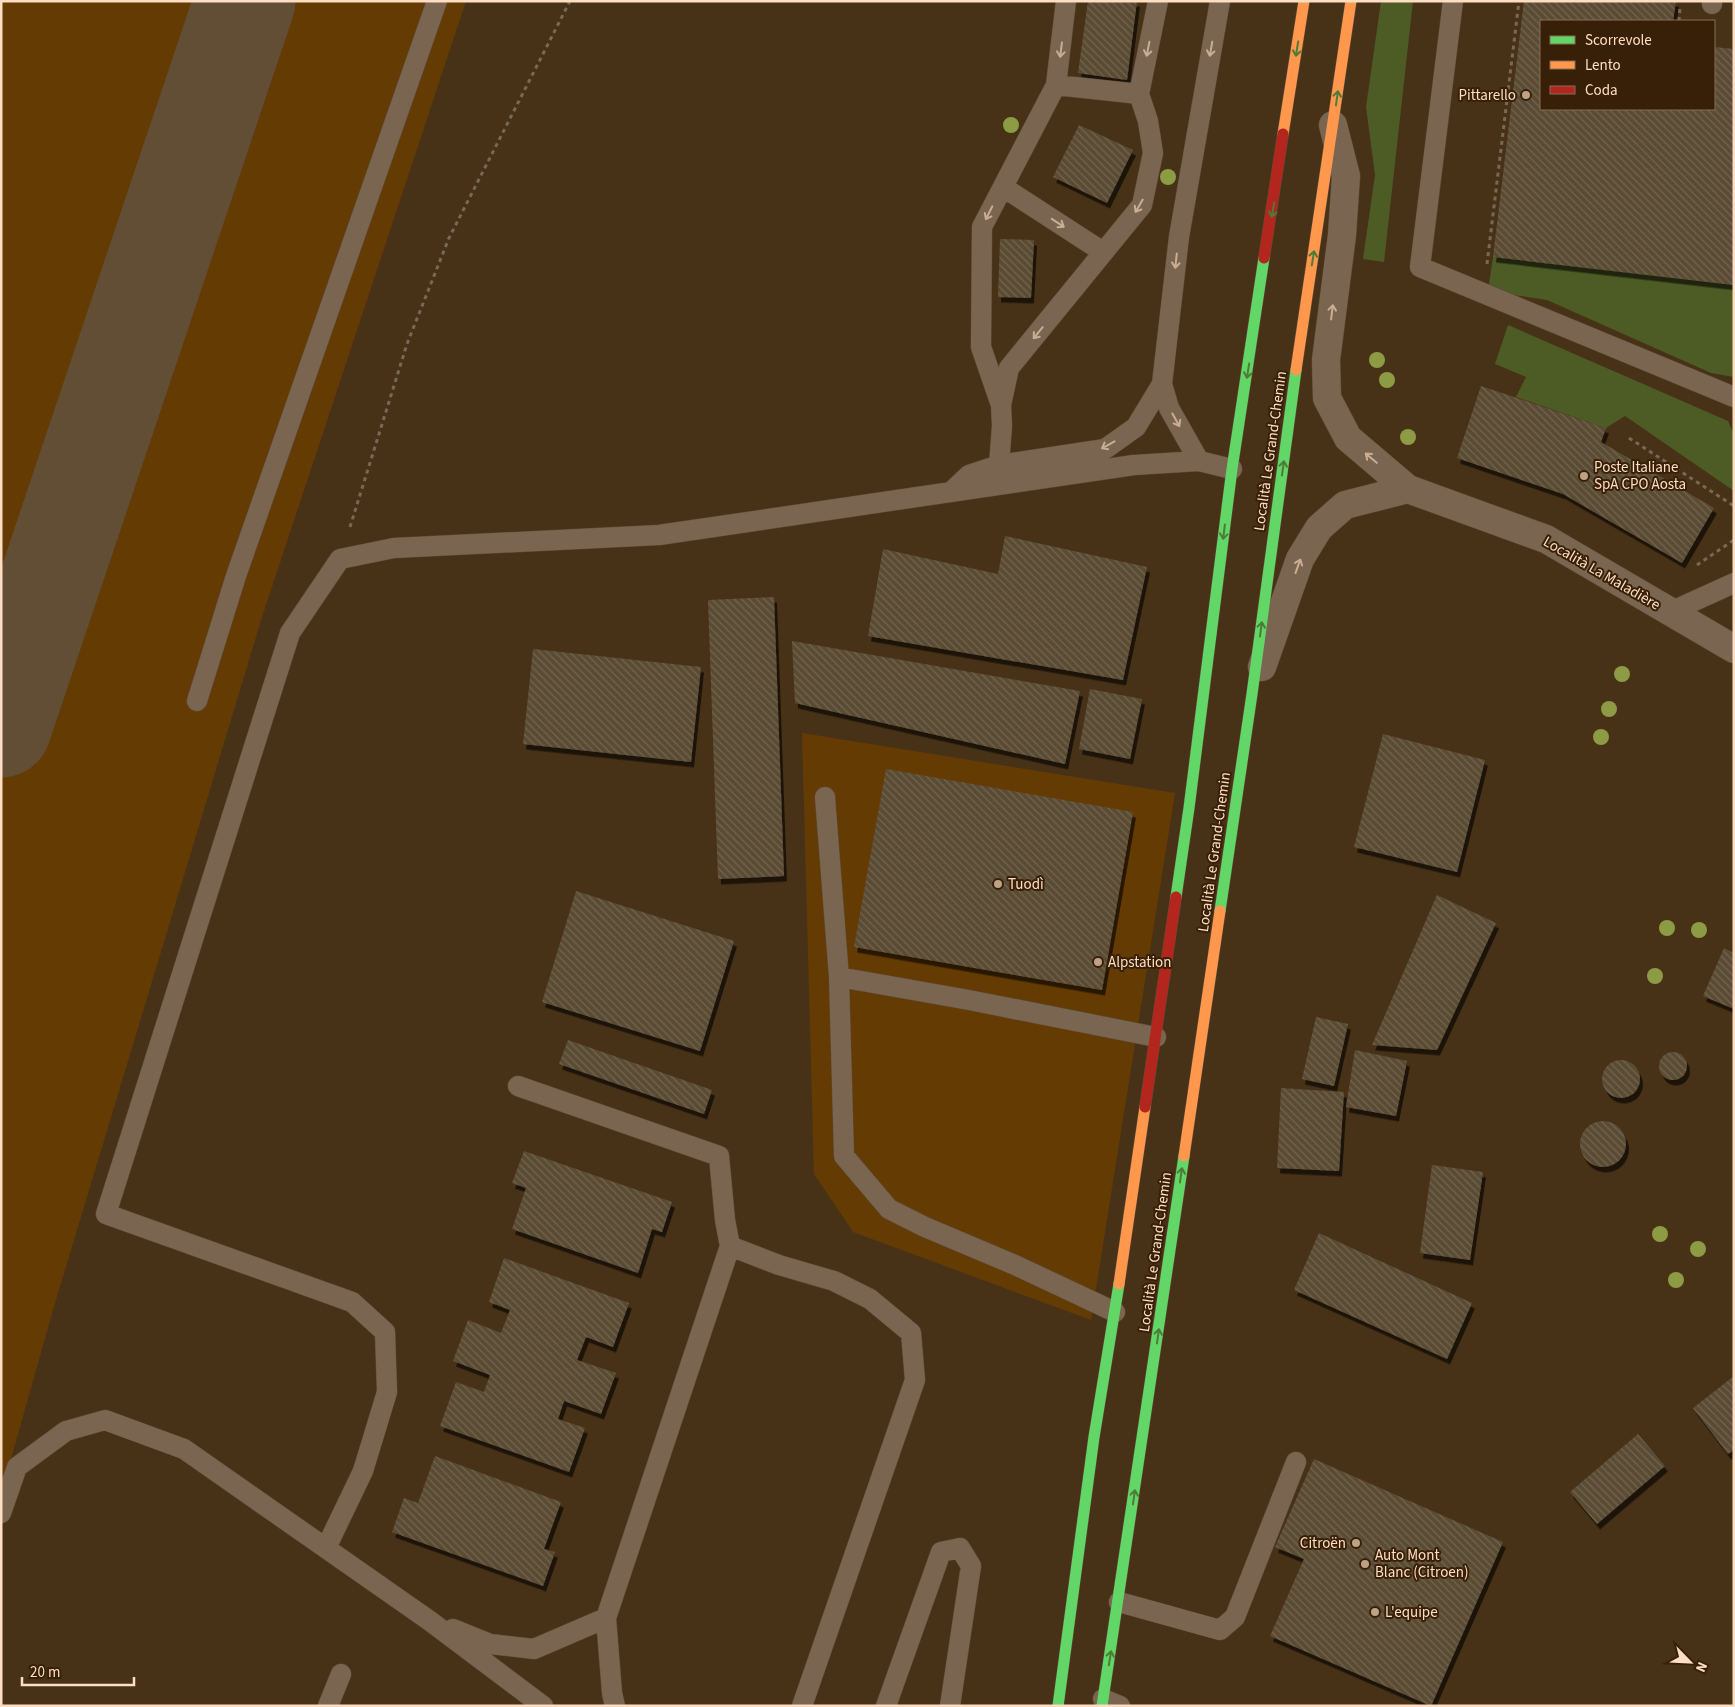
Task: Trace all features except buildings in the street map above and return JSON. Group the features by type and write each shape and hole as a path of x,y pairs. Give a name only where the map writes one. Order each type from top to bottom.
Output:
{"main road":[{"name":"Località Le Grand-Chemin","path":"1058,1706 1094,1437 1115,1312 1189,808 1232,469 1304,1"},
{"name":"Località Le Grand-Chemin","path":"1108,1704 1118,1602 1252,694 1300,341 1351,1"}],"street":[{"path":"1333,125 1346,176 1342,235 1326,360 1326,398 1348,438 1408,489"},
{"path":"1252,694 1300,559 1320,528 1345,505 1408,489"},
{"name":"Località La Maladière","path":"1408,489 1546,540 1734,649"}],"lane":[{"path":"197,701 236,576 437,1"},
{"path":"1001,404 981,347 982,228 1056,85 1066,1"},
{"path":"999,465 1002,426 1001,404 1009,368 1142,205 1153,153 1148,121 1139,94 1158,1"},
{"path":"1198,461 1169,408 1162,384 1179,237 1220,1"},
{"path":"1454,1 1420,267 1734,397"},
{"path":"1056,85 1139,94"},
{"path":"1003,187 1103,252"},
{"path":"951,492 969,475 999,465 1105,449 1136,427 1162,384"},
{"path":"326,1548 363,1471 387,1392 385,1332 352,1302 106,1214 290,633 340,559 394,548 659,535 1134,465 1198,461 1232,469"},
{"path":"1670,612 1734,583"},
{"path":"824,797 839,977 844,1156 889,1210 1015,1265 1115,1312"},
{"path":"839,977 969,1000 1156,1037"},
{"path":"518,1086 719,1156 725,1220 730,1246 606,1618 612,1693 615,1706"},
{"path":"730,1246 779,1265 834,1281 870,1299 911,1333 914,1380 802,1706"},
{"path":"1,1513 17,1467 66,1431 105,1420 184,1449 430,1621 543,1706"},
{"path":"1118,1602 1220,1630 1234,1617 1296,1462"},
{"path":"886,1706 941,1552 960,1548 971,1566 950,1706"},
{"path":"430,1621 490,1644 534,1649 606,1618"},
{"path":"328,1706 341,1674"}],"path":[{"path":"340,559 407,344 449,238 570,1"},
{"path":"1484,293 1519,1"},
{"path":"1678,20 1681,1"},
{"path":"1629,438 1734,506"},
{"path":"1693,567 1734,540"}],"shaded area":[{"path":"1,1 466,1 262,617 55,1303 1,1494"},
{"path":"802,733 1175,793 1091,1320 853,1232 814,1174"}],"green space":[{"path":"1381,1 1413,1 1384,262 1363,259 1375,175 1366,107"},
{"path":"1493,257 1734,285 1734,377 1711,373 1547,300 1488,291"},
{"path":"1508,325 1728,421 1734,434 1734,491 1625,416 1606,428 1516,397 1526,377 1495,364"}],"taxiway":[{"path":"1,727 245,1"}],"traffic: fast":[{"path":"1176,897 1232,469 1264,258"},
{"path":"1220,911 1252,694 1296,370"},
{"path":"1102,1706 1184,1156"},
{"path":"1058,1706 1094,1437 1119,1284"}],"traffic: slow":[{"path":"1283,134 1304,1"},
{"path":"1296,370 1351,1"},
{"path":"1184,1156 1220,911"},
{"path":"1119,1284 1145,1107"}],"traffic: jam":[{"path":"1264,258 1283,134"},
{"path":"1145,1107 1176,897"}],"place":[{"name":"Pittarello","path":"1526,95"},
{"name":"Poste Italiane SpA CPO Aosta","path":"1584,476"},
{"name":"Tuodì","path":"998,884"},
{"name":"Alpstation","path":"1098,962"},
{"name":"Citroën","path":"1356,1543"},
{"name":"Auto Mont Blanc (Citroen)","path":"1365,1564"},
{"name":"L'equipe","path":"1375,1612"}]}
